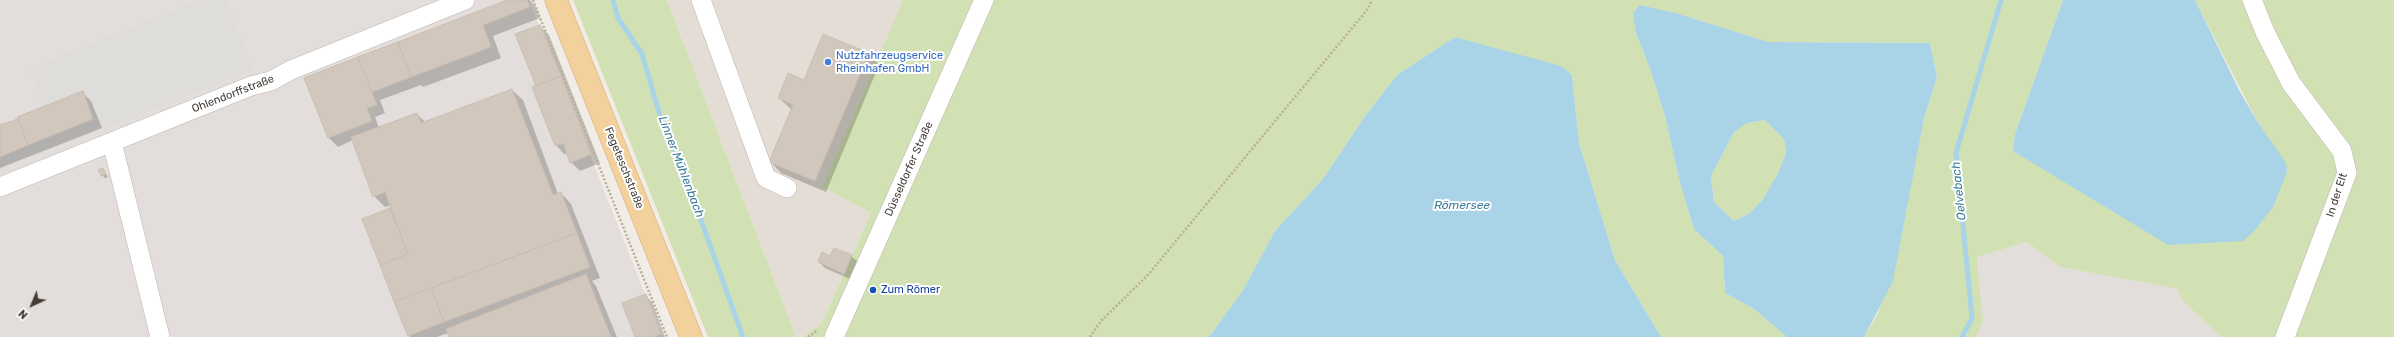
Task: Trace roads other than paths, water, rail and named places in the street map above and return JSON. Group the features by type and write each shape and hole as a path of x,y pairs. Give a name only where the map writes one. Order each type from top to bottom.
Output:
{"main road":[{"name":"Fegeteschstraße","path":"556,0 691,337"}],"street":[{"name":"Ohlendorffstraße","path":"0,187 251,86 271,80 298,67 465,0"},
{"path":"701,0 766,178 786,188"},
{"name":"Düsseldorfer Straße","path":"826,333 984,0"},
{"name":"In der Elt","path":"2252,0 2265,32 2291,83 2342,151 2347,173 2285,337"},
{"path":"112,142 160,337"}],"water":[{"path":"2063,0 2195,0 2240,92 2257,121 2286,163 2287,172 2273,207 2255,230 2243,241 2168,245 2013,151 2015,134"},
{"path":"1640,5 1679,14 1768,42 1930,43 1937,77 1924,118 1893,281 1864,337 1787,337 1753,308 1725,293 1723,256 1694,229 1680,183 1665,116 1650,69 1636,33 1633,13","holes":["1765,120 1784,139 1786,153 1778,173 1763,199 1750,213 1734,221 1714,202 1711,176 1734,132 1747,123"]},
{"name":"Römersee","path":"1455,37 1561,66 1572,75 1579,143 1615,260 1661,337 1209,337 1243,290 1275,231 1322,180 1366,115 1397,75"}],"waterway":[{"name":"Linner Mühlenbach","path":"613,0 618,18 642,54 661,119 678,156 743,337"},
{"name":"Oelvebach","path":"1962,337 1972,318 1956,153 2001,0"}],"place":[{"name":"Nutzfahrzeugservice Rheinhafen GmbH","path":"828,62"},
{"name":"Zum Römer","path":"873,290"}]}
